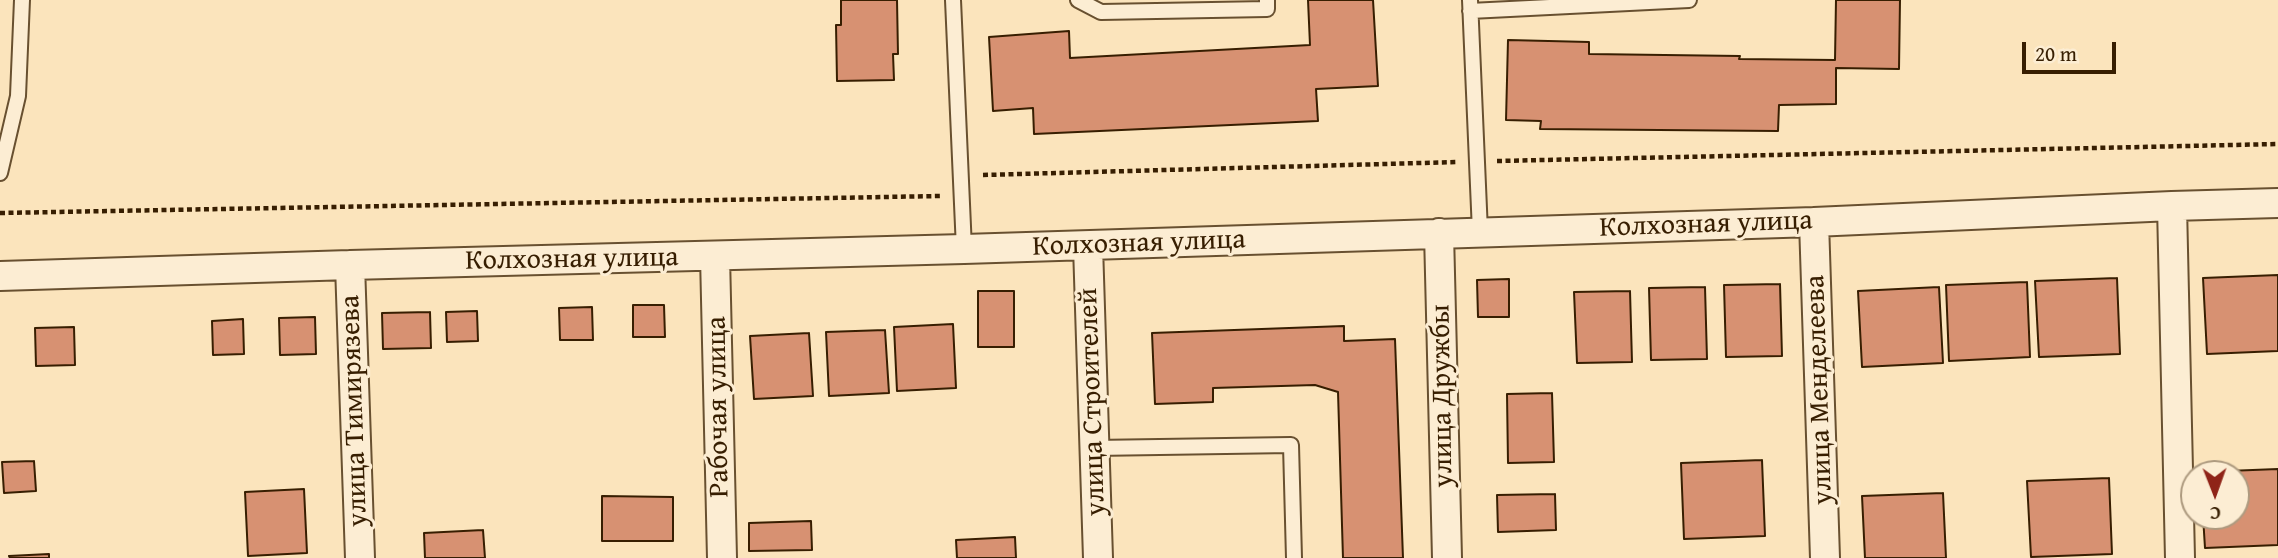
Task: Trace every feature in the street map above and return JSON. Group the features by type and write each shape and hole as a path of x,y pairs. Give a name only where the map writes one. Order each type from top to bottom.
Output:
{"street":[{"name":"Колхозная улица","path":"0,276 1087,246 1814,222 2278,203"},
{"path":"2172,206 2180,558"},
{"name":"улица Менделеева","path":"1814,222 1825,558"},
{"name":"улица Дружбы","path":"1439,233 1447,558"},
{"name":"улица Строителей","path":"1087,246 1098,558"},
{"name":"Рабочая улица","path":"715,256 722,558"},
{"name":"улица Тимирязева","path":"350,265 360,558"}],"lane":[{"path":"0,173 18,96 22,0"},
{"path":"953,0 964,249"},
{"path":"1078,0 1101,12 1267,9 1267,0"},
{"path":"1480,232 1470,6 1689,0"},
{"path":"1094,448 1291,444 1294,558"}],"path":[{"path":"961,176 1477,161 2278,144"},
{"path":"0,213 962,195"}],"building":[{"path":"841,0 897,0 898,54 893,54 894,80 837,81 836,25 841,25"},
{"path":"1308,0 1373,0 1378,86 1316,89 1318,121 1034,134 1033,108 993,111 989,37 1069,31 1070,58 1310,45"},
{"path":"1836,0 1900,0 1899,69 1836,68 1836,104 1779,105 1778,131 1540,129 1541,121 1506,120 1508,40 1589,42 1589,54 1835,60"},
{"path":"2278,275 2278,351 2207,354 2203,278"},
{"path":"2117,278 2120,354 2039,357 2035,281"},
{"path":"1509,279 1509,317 1478,317 1477,280"},
{"path":"2027,282 2030,357 1949,361 1946,285"},
{"path":"1780,284 1782,356 1726,357 1724,285"},
{"path":"1705,287 1707,359 1651,360 1649,288"},
{"path":"1939,287 1943,363 1862,367 1858,291"},
{"path":"978,291 1014,291 1014,347 978,347"},
{"path":"1630,291 1632,362 1577,363 1574,292"},
{"path":"633,305 664,305 665,337 633,337"},
{"path":"592,307 593,340 560,340 559,308"},
{"path":"477,311 478,341 447,342 446,312"},
{"path":"430,312 431,348 383,349 382,313"},
{"path":"315,317 316,354 280,355 279,318"},
{"path":"243,319 244,354 213,355 212,321"},
{"path":"953,324 956,388 897,391 894,327"},
{"path":"1344,326 1344,341 1395,339 1403,558 1343,558 1338,392 1315,385 1213,388 1213,402 1155,404 1152,333"},
{"path":"74,327 75,365 36,366 35,328"},
{"path":"885,330 889,393 829,396 826,332"},
{"path":"809,333 813,396 754,399 750,336"},
{"path":"1552,393 1554,462 1508,463 1507,394"},
{"path":"1762,460 1765,536 1684,539 1681,463"},
{"path":"34,461 36,491 4,493 2,462"},
{"path":"2278,469 2278,545 2205,548 2204,530 2250,530 2250,470"},
{"path":"2109,478 2112,554 2031,557 2027,481"},
{"path":"304,489 307,553 248,556 245,492"},
{"path":"1943,493 1946,558 1865,558 1862,496"},
{"path":"1555,494 1556,530 1498,532 1497,495"},
{"path":"602,496 673,497 673,541 602,541"},
{"path":"811,521 812,550 749,551 749,523"},
{"path":"483,530 485,558 425,558 424,533"},
{"path":"1015,537 1016,558 957,558 956,540"},
{"path":"49,554 49,558 9,556"}]}
